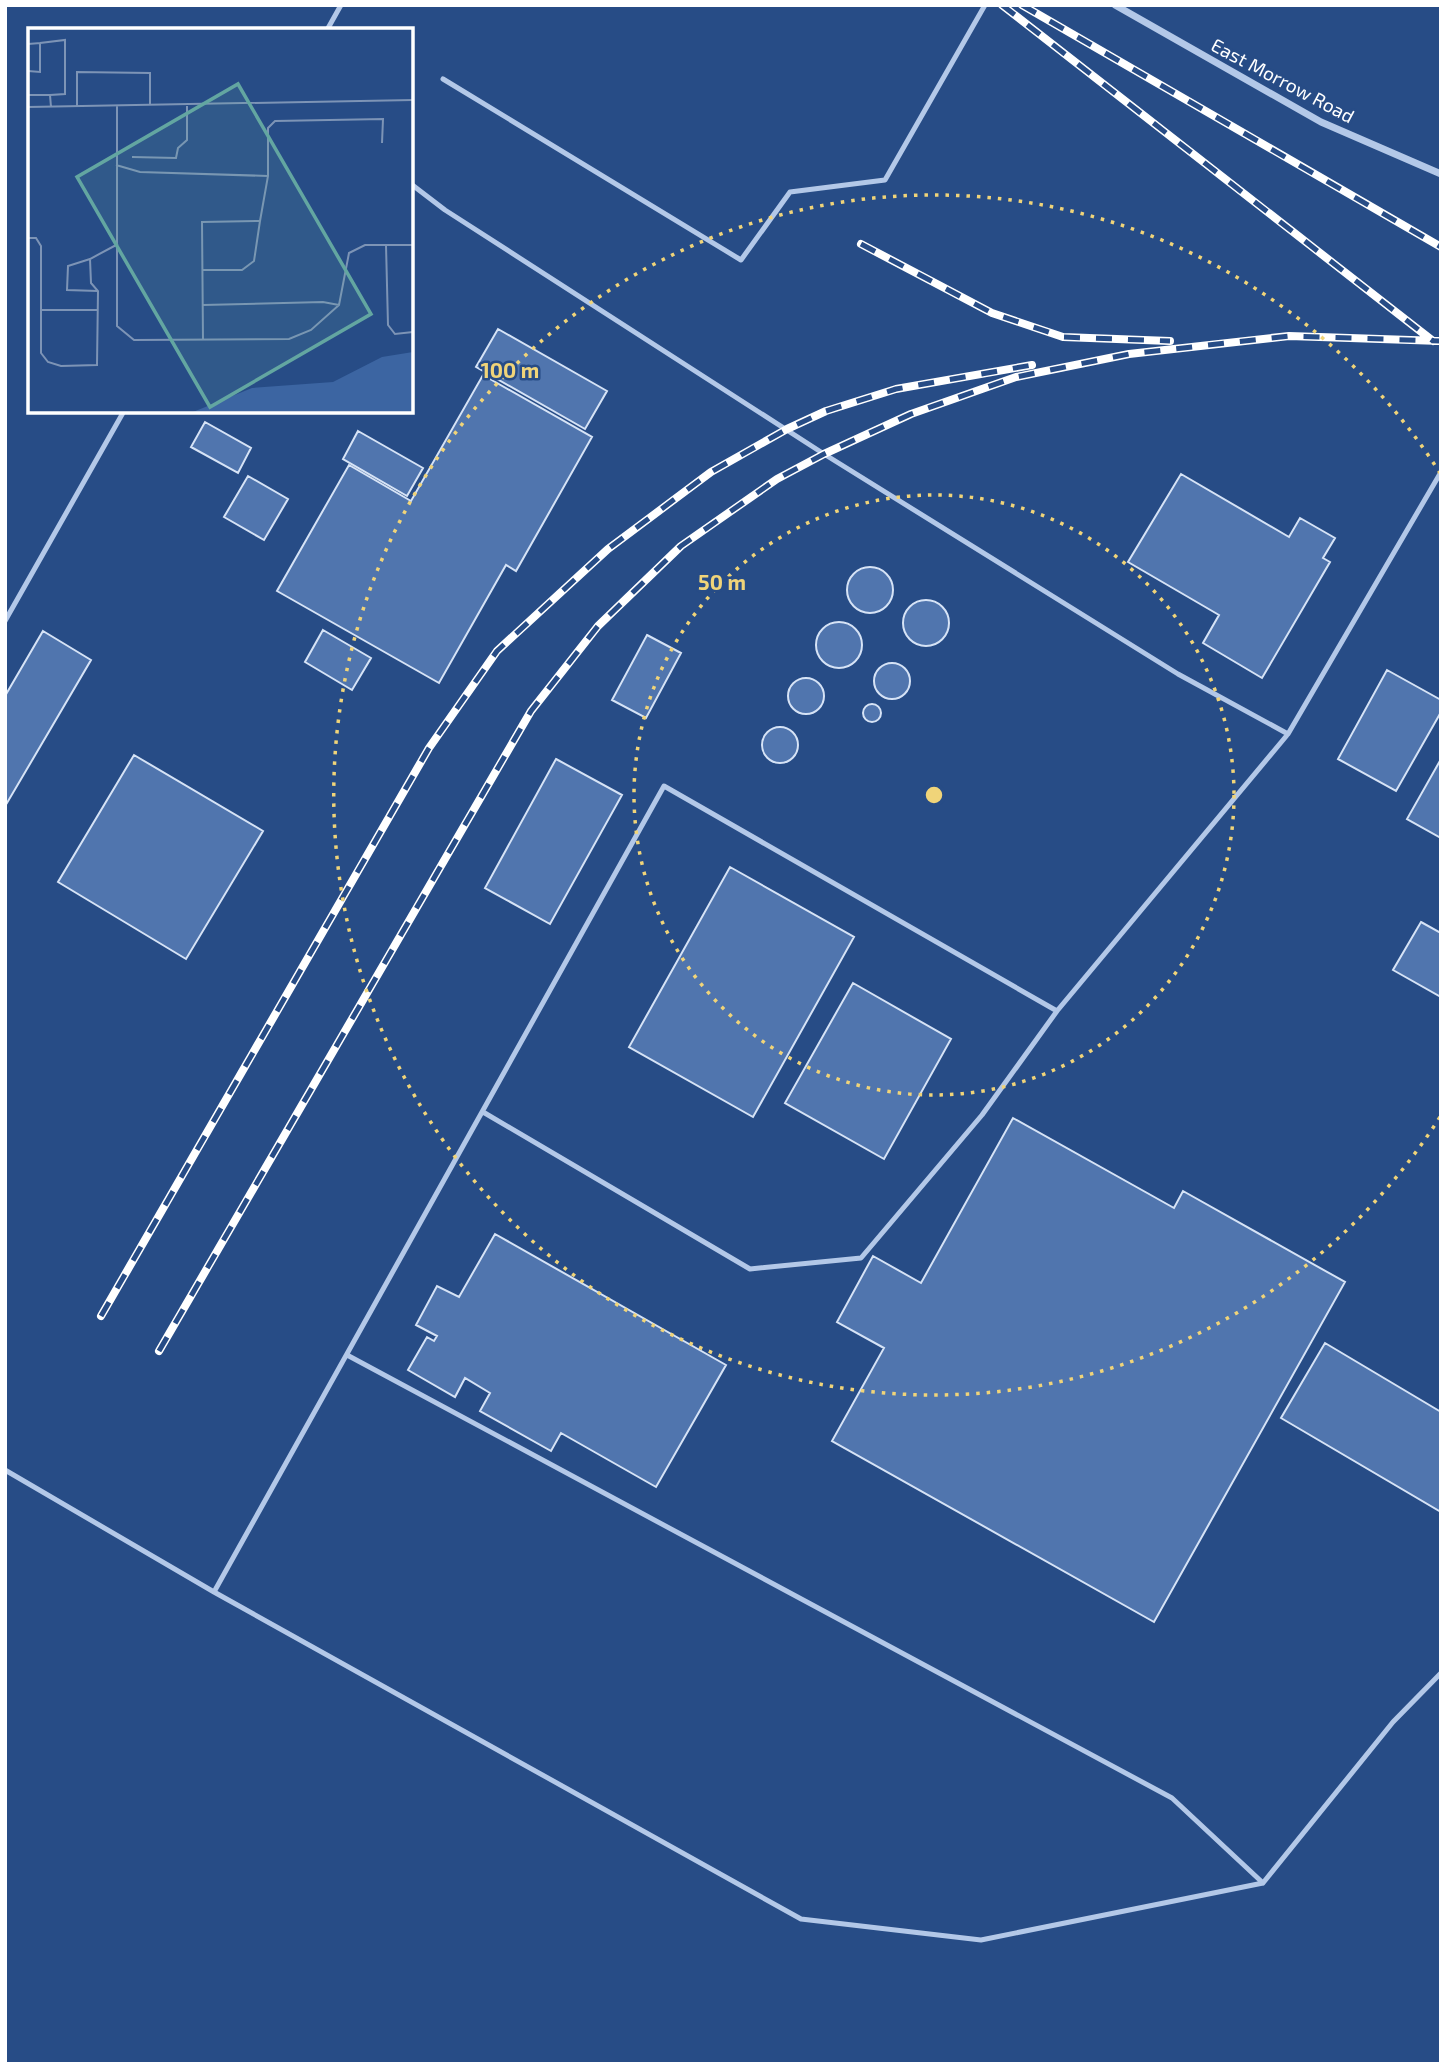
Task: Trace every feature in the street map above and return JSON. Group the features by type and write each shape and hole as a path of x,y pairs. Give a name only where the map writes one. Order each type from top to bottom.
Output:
{"street":[{"name":"East Morrow Road","path":"1115,5 1321,122 1441,174"}],"lane":[{"path":"328,28 341,5"},
{"path":"443,79 741,260 790,192 885,180 985,5"},
{"path":"413,186 445,210 824,454 1178,674 1288,734"},
{"path":"5,621 9,609 123,413"},
{"path":"483,1112 750,1269 860,1258 982,1115 1057,1011 1288,734 1441,472"},
{"path":"214,1592 664,786 1057,1011"},
{"path":"347,1355 1172,1798 1263,1883"},
{"path":"5,1470 214,1592 801,1919 981,1940 1263,1883 1393,1722 1441,1673"}],"building":[{"path":"498,329 607,391 585,429 476,367"},
{"path":"483,375 592,437 516,571 506,565 439,683 277,591 349,465 411,501"},
{"path":"205,422 251,448 238,473 191,447"},
{"path":"358,431 423,468 407,496 343,459"},
{"path":"1181,474 1289,537 1300,518 1335,538 1323,558 1330,562 1262,678 1203,643 1219,615 1128,562"},
{"path":"248,476 288,499 264,540 224,517"},
{"path":"870,567 886,574 893,590 886,606 870,613 854,606 847,590 854,574"},
{"path":"926,600 942,607 949,623 942,639 926,646 910,639 903,623 910,607"},
{"path":"839,622 855,629 862,645 855,661 839,668 823,661 816,645 823,629"},
{"path":"323,630 371,658 352,690 305,662"},
{"path":"43,631 91,660 7,803 5,696"},
{"path":"647,635 681,653 646,718 612,700"},
{"path":"892,663 905,668 910,681 905,694 892,699 879,694 874,681 879,668"},
{"path":"1387,670 1441,700 1441,712 1396,791 1338,759"},
{"path":"806,678 819,683 824,696 819,709 806,714 793,709 788,696 793,683"},
{"path":"868,704 876,704 881,713 879,720 868,722 863,717 863,709"},
{"path":"780,727 793,732 798,745 793,758 780,763 767,758 762,745 767,732"},
{"path":"134,755 263,831 186,959 58,882"},
{"path":"556,759 622,795 550,924 485,888"},
{"path":"1441,759 1441,838 1407,819"},
{"path":"730,867 854,937 753,1117 629,1047"},
{"path":"1421,922 1441,933 1441,997 1393,970"},
{"path":"853,983 951,1039 884,1159 785,1103"},
{"path":"1013,1118 1174,1208 1183,1191 1345,1282 1154,1622 832,1441 884,1348 837,1322 873,1256 921,1283"},
{"path":"495,1234 726,1365 656,1487 561,1433 551,1451 480,1411 490,1393 465,1378 455,1397 408,1370 427,1337 434,1341 437,1336 416,1325 437,1286 459,1297"},
{"path":"1325,1343 1441,1412 1441,1512 1281,1418"}],"railway":[{"path":"1002,5 1433,341"},
{"path":"1022,5 1441,247"},
{"path":"861,244 992,313 1063,337 1170,341"},
{"path":"159,1351 531,711 598,626 681,546 777,479 824,454 911,414 1016,377 1129,354 1289,336 1441,341"},
{"path":"101,1316 429,748 497,651 608,549 711,472 787,429 826,411 896,389 1032,365"}]}
